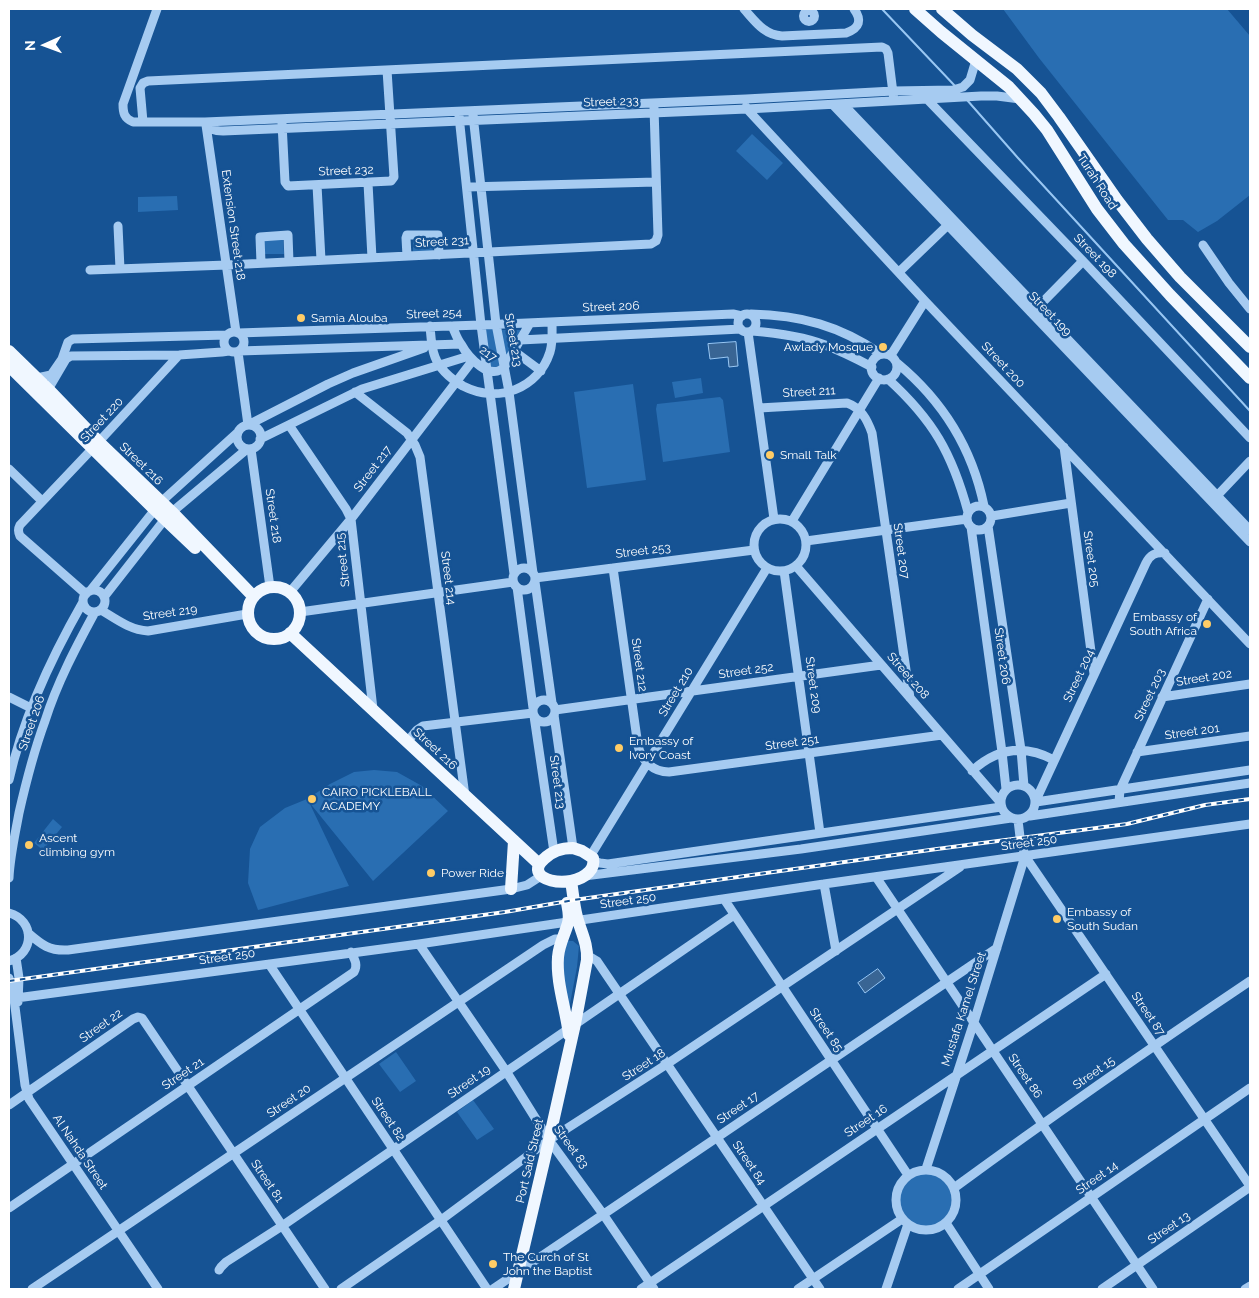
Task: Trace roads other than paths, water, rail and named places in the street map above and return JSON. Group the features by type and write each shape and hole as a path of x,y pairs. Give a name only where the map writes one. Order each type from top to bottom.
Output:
{"main road":[{"name":"Turah Road","path":"915,9 1009,87 1020,99 1047,130 1097,209 1124,244 1175,301 1250,378"},
{"name":"Turah Road","path":"942,9 972,35 1017,69 1041,93 1147,239 1180,277 1250,347"},
{"name":"Street 216","path":"9,351 37,378 44,393"},
{"name":"Street 216","path":"9,366 44,393 252,598"},
{"path":"277,586 290,592 295,597 300,612 296,627 283,638 265,638 257,634 252,628 247,614 252,598 263,588 277,586"},
{"name":"Street 216","path":"290,633 514,841 540,870"},
{"path":"511,890 514,841"},
{"path":"573,848 582,850 592,858 592,868 584,876 567,882 551,881 540,870 546,857 554,852 573,848"},
{"name":"Port Said Street","path":"514,1289 549,1140 587,955 586,941 569,916 567,882"},
{"name":"Port Said Street","path":"571,1031 560,984 558,956 562,939 574,921"}],"street":[{"path":"157,9 123,104 123,113 127,119 133,122 143,122 140,88 142,83 148,81 882,48 886,49 888,53 894,101"},
{"path":"744,9 764,30 775,35 823,34 853,30 858,24 859,17 854,9"},
{"path":"792,35 807,15 823,34"},
{"name":"Street 233","path":"206,122 210,129 214,131 747,109 894,101 963,87 970,80 976,60"},
{"name":"Street 232","path":"282,118 286,183 290,186 390,182 394,178 387,70"},
{"name":"Street 233","path":"143,122 206,122 893,91 1020,99"},
{"name":"Street 198","path":"924,94 1250,438"},
{"path":"746,99 747,109"},
{"name":"Street 231","path":"90,270 652,244 658,236 654,103"},
{"name":"Street 199","path":"833,104 1035,310 1214,498 1250,542"},
{"name":"Street 199","path":"843,104 950,223"},
{"name":"Street 200","path":"747,109 1250,644"},
{"name":"Street 213","path":"459,111 481,325 554,852"},
{"name":"Street 213","path":"472,111 496,324 510,392 534,578 573,848"},
{"name":"Extension Street 218","path":"206,122 227,265 234,333"},
{"path":"467,187 656,182"},
{"path":"368,183 372,258"},
{"path":"317,185 321,260"},
{"path":"899,272 950,223"},
{"path":"118,226 120,269"},
{"path":"261,263 260,237 288,235 289,262"},
{"path":"407,256 407,235 438,235 439,255"},
{"path":"1203,245 1229,283 1250,309"},
{"path":"1035,310 1083,261"},
{"path":"891,356 925,300"},
{"name":"Street 206","path":"481,325 733,314 790,316 809,320 847,333 881,354"},
{"path":"746,315 755,319 756,322 754,328 747,331 739,327 738,321 746,315"},
{"path":"430,326 434,356 439,366 447,374 456,382 478,392 502,394 521,387 541,371 549,356 552,322"},
{"name":"217","path":"452,326 471,358 490,372 498,372 505,366 530,323"},
{"name":"Street 254","path":"37,378 51,375 62,359 68,342 73,339 481,325"},
{"path":"747,331 774,519"},
{"path":"520,340 747,331 777,333 826,345 872,367"},
{"path":"234,333 242,337 244,342 243,347 235,351 225,346 224,343 234,333"},
{"path":"44,393 69,356 179,355 235,351 461,344"},
{"path":"249,449 240,446 238,443 237,433 241,427 353,373 432,345"},
{"path":"235,351 248,425"},
{"path":"514,351 541,371"},
{"path":"883,379 873,372 872,367 874,359 881,354 886,354 891,356 925,389 948,418 967,451 980,487 984,506"},
{"name":"Street 220","path":"42,501 179,355"},
{"path":"260,439 355,392 471,358"},
{"name":"Street 217","path":"290,592 412,439 456,382 471,358"},
{"path":"792,521 860,410 883,379 892,377 897,368 897,363"},
{"name":"Street 206","path":"883,379 904,394 920,411 937,435 954,468 969,519 1006,789"},
{"name":"Street 214","path":"355,392 407,433 412,439 422,463 437,592 465,796"},
{"name":"Street 211","path":"759,408 847,403 860,410"},
{"name":"Street 207","path":"860,410 872,433 910,698"},
{"path":"104,597 168,516 249,449 257,445 260,439 259,431 256,427 248,425"},
{"name":"Street 215","path":"289,426 346,509 350,519 373,710"},
{"name":"Street 206","path":"9,780 31,708 55,653 86,596 157,506 237,433"},
{"name":"Street 205","path":"1064,447 1094,674"},
{"name":"Street 218","path":"249,449 270,587"},
{"path":"1214,498 1250,461"},
{"path":"9,469 42,501 18,528 20,536 86,596 86,609 90,612 98,611 105,604 104,597 98,591 86,596"},
{"name":"Street 199","path":"1214,498 1250,530"},
{"path":"992,516 1071,503"},
{"path":"975,506 988,508 992,516 991,522 982,530 974,529 969,519 975,506"},
{"path":"780,518 792,521 801,529 806,541 806,550 802,559 796,566 784,571 775,571 767,568 758,560 754,550 755,536 758,530 768,521 774,519 780,518"},
{"path":"806,541 969,519"},
{"name":"Street 206","path":"988,526 1021,750 1024,786"},
{"name":"Street 204","path":"1036,801 1146,563 1148,536"},
{"name":"Street 253","path":"534,578 754,550"},
{"path":"1146,563 1153,554 1164,553"},
{"name":"Street 208","path":"796,566 1001,805"},
{"path":"524,568 529,569 534,578 532,587 527,590 522,590 515,581 518,570 524,568"},
{"name":"Street 212","path":"613,568 638,746 647,763"},
{"name":"Street 210","path":"592,858 647,763 767,568"},
{"name":"Street 209","path":"784,571 820,833"},
{"path":"300,612 515,581"},
{"name":"Street 203","path":"1119,802 1120,790 1208,599"},
{"name":"Street 206","path":"9,878 23,797 45,720 68,665 98,611"},
{"name":"Street 219","path":"98,611 128,627 142,631 247,614"},
{"name":"Street 252","path":"554,709 881,665"},
{"name":"Street 202","path":"1162,697 1250,684"},
{"path":"9,697 31,708"},
{"path":"543,700 549,701 554,709 549,720 542,722 534,712 537,703 543,700"},
{"path":"407,742 417,730 424,726 534,712"},
{"name":"Street 251","path":"647,763 652,768 663,772 942,736"},
{"name":"Street 201","path":"1137,752 1250,736"},
{"path":"972,771 992,756 1014,750 1034,752 1054,760"},
{"path":"1036,801 1250,770"},
{"path":"584,876 801,849 1014,819 1022,820 1030,816 1250,783"},
{"path":"1025,856 1014,819 1004,812 1001,805 1001,798 1006,789 1014,785 1024,786 1033,792 1036,801 1030,816"},
{"path":"592,858 600,863 608,864 1001,805"},
{"name":"Street 250","path":"14,999 419,944 824,884 1250,824"},
{"name":"Mustafa Kamel Street","path":"926,1170 1025,856"},
{"name":"Street 87","path":"1025,856 1250,1187"},
{"name":"Street 18","path":"341,1289 441,1220 549,1140 668,1064 963,865"},
{"path":"28,933 51,949 68,950 511,890 527,885 540,870"},
{"name":"Street 86","path":"876,877 1152,1289"},
{"path":"824,884 836,951"},
{"name":"Street 85","path":"724,899 908,1175"},
{"path":"9,913 20,918 26,925 28,933 26,948 22,954 12,960"},
{"name":"Street 19","path":"219,1270 226,1262 282,1226 506,1071 571,1031 620,994 734,915"},
{"name":"Street 20","path":"32,1289 458,1001 543,945 555,939 562,939"},
{"name":"Street 83","path":"419,944 506,1071 549,1140 652,1286"},
{"name":"Street 17","path":"493,1289 997,948"},
{"name":"Street 21","path":"9,1208 354,972 356,962 352,952"},
{"name":"Street 84","path":"587,955 597,961 820,1289"},
{"name":"Al Nahda Street","path":"12,960 19,978 14,999"},
{"name":"Street 82","path":"269,964 487,1289"},
{"name":"Street 16","path":"641,1289 652,1286 764,1206 1106,974"},
{"name":"Al Nahda Street","path":"9,978 14,999 27,1092 73,1164 158,1289"},
{"name":"Street 15","path":"954,1188 1154,1046 1250,981"},
{"name":"Street 22","path":"9,1105 138,1017 144,1020 188,1086"},
{"name":"Street 81","path":"188,1086 325,1289"},
{"name":"Street 14","path":"958,1289 1250,1088"},
{"path":"926,1170 935,1171 943,1175 954,1188 956,1194 955,1207 950,1218 946,1223 931,1230 915,1228 905,1221 896,1204 897,1193 901,1183 908,1175 926,1170"},
{"name":"Street 13","path":"1102,1289 1250,1187"},
{"path":"798,1289 905,1221"},
{"path":"886,1289 905,1221"},
{"path":"946,1223 989,1289"},
{"path":"1245,1289 1250,1286"}],"waterway":[{"path":"882,9 956,87"},
{"path":"967,100 1250,411"}],"railway":[{"path":"9,981 505,912 574,900 937,849 1127,824 1205,805 1250,799"}],"place":[{"name":"Samia Alouba","path":"301,318"},
{"name":"Awlady Mosque","path":"883,347"},
{"name":"Small Talk","path":"770,455"},
{"name":"Embassy of South Africa","path":"1207,624"},
{"name":"Embassy of Ivory Coast","path":"619,748"},
{"name":"CAIRO PICKLEBALL ACADEMY","path":"312,799"},
{"name":"Ascent climbing gym","path":"29,845"},
{"name":"Power Ride","path":"431,873"},
{"name":"Embassy of South Sudan","path":"1057,919"},
{"name":"The Curch of St John the Baptist","path":"493,1264"}]}
